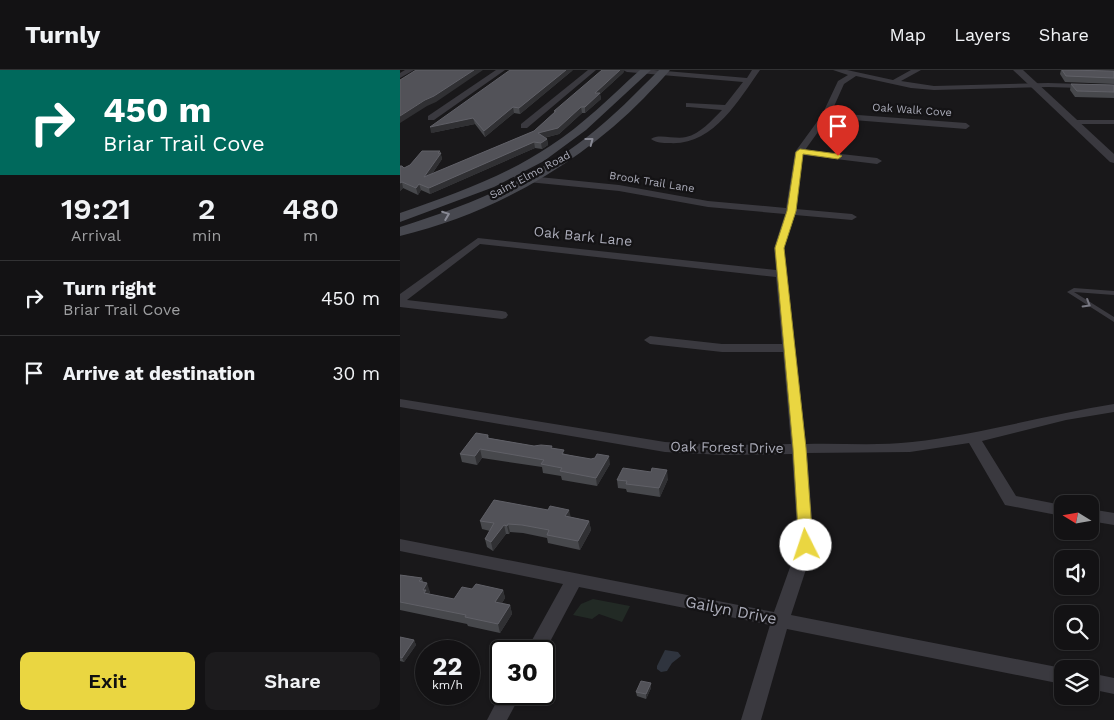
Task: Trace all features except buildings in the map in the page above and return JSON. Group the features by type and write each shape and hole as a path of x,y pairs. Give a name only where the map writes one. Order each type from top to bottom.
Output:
{"main road":[{"name":"Saint Elmo Road","path":"400,218 510,174 540,158 571,137 645,71"},
{"name":"Saint Elmo Road","path":"400,232 462,209 528,179 566,158 596,137 664,71"}],"street":[{"path":"400,76 410,70"},
{"path":"431,118 501,70"},
{"path":"524,126 592,70"},
{"path":"626,70 664,71 748,80"},
{"path":"655,139 684,140 694,138 710,126 727,108 756,70"},
{"path":"837,70 911,86 945,88 1034,85 1114,87"},
{"path":"894,82 917,70"},
{"path":"1018,70 1114,160"},
{"path":"751,720 781,619 806,545 800,448 779,248 792,211 800,152 826,115 842,83 854,74"},
{"path":"689,104 727,108"},
{"name":"Oak Walk Cove","path":"826,115 966,126"},
{"path":"1073,122 1114,122"},
{"path":"800,152 877,161"},
{"name":"Brook Trail Lane","path":"510,174 528,179 619,188 708,204 792,211"},
{"path":"792,211 852,217"},
{"name":"Oak Bark Lane","path":"400,302 478,241 782,274"},
{"path":"400,302 502,315"},
{"path":"650,340 722,348 789,348"},
{"name":"Oak Forest Drive","path":"400,404 676,448 723,450 910,447 973,438 1066,416 1114,408"},
{"path":"973,438 1011,501 1054,509"},
{"path":"1099,516 1114,519"},
{"name":"Gailyn Drive","path":"400,545 1054,674"},
{"path":"541,640 574,580"},
{"path":"1099,683 1114,686"},
{"path":"497,720 505,705"}],"lane":[{"path":"1114,293 1074,290 1070,292 1114,320"}],"shaded area":[{"path":"593,599 630,606 622,622 599,614 592,619 573,615 581,604"},
{"path":"665,650 678,652 681,656 672,663 667,671 661,672 657,669 657,666"}],"route":[{"path":"806,545 800,448 779,248 792,211 800,152 838,156"}]}
